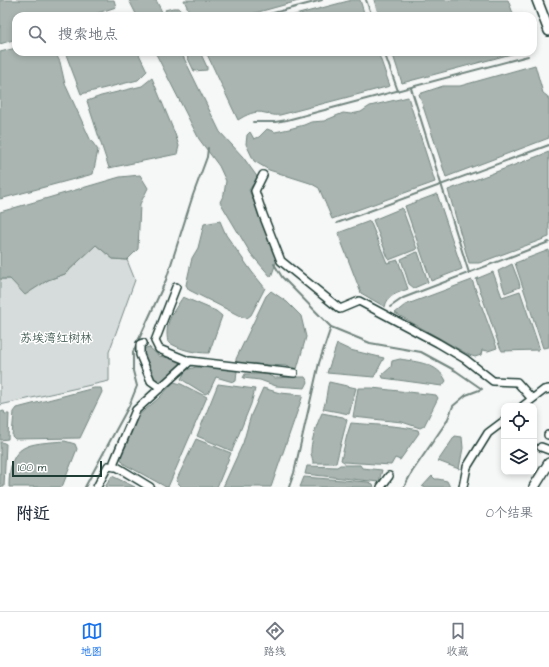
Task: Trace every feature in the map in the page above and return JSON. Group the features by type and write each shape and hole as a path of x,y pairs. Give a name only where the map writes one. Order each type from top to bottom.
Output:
{"main road":[{"path":"537,0 549,31"},
{"path":"534,487 549,463"}],"street":[{"path":"263,175 255,190 262,215 282,261 340,309 358,301 445,347 465,359 493,381 517,382 532,399"},
{"path":"176,287 155,341 159,349 186,360 186,364"},
{"path":"142,343 140,344 140,355 151,381 160,388"},
{"path":"114,467 114,462 136,410 190,361 294,373"},
{"path":"527,403 544,390 549,389"},
{"path":"463,487 467,467 488,433 501,423"},
{"path":"541,447 549,450"},
{"path":"97,487 108,466 117,467 150,487"},
{"path":"381,487 390,476"}],"green space":[{"name":"苏埃湾红树林","path":"96,245 113,259 127,260 135,280 109,352 109,381 0,405 0,279 10,279 25,294 48,280 65,274"}],"shaded area":[{"path":"0,0 114,0 116,7 101,12 12,12 12,40 0,44"},
{"path":"129,0 156,0 162,12 135,12"},
{"path":"184,0 302,0 258,12 189,12"},
{"path":"352,0 360,0 364,12 306,12"},
{"path":"374,0 508,0 512,12 378,12"},
{"path":"179,8 181,12 166,12 165,10"},
{"path":"12,49 12,56 57,56 60,62 65,84 90,139 98,150 93,174 0,199 0,52"},
{"path":"67,56 140,56 147,71 138,80 81,94"},
{"path":"157,56 183,56 220,132 243,157 258,178 249,190 277,260 271,277 251,254 220,202 224,194 226,181 219,166 199,139"},
{"path":"187,56 202,56 207,70 194,71"},
{"path":"208,56 379,56 390,86 280,115 258,112 247,115 238,120"},
{"path":"393,56 504,56 402,83"},
{"path":"535,65 543,93 549,100 549,138 446,177 419,94 443,86 460,86"},
{"path":"152,78 179,146 177,154 109,168 87,101 142,86"},
{"path":"408,97 435,182 332,219 319,188 310,183 269,170 254,161 246,144 247,135 250,132 254,139 259,137 267,129 275,132 289,129 311,122 324,121 343,113 351,114 361,112 370,106"},
{"path":"549,152 549,237 479,263 469,263 448,190"},
{"path":"140,175 148,188 140,204 138,249 127,260 113,259 96,245 65,274 48,280 25,295 10,279 0,279 0,212 120,177"},
{"path":"437,194 462,269 431,281 405,206"},
{"path":"402,208 417,249 389,260 373,220"},
{"path":"220,221 226,235 265,288 251,315 247,318 242,317 189,290 186,285 192,258 198,248 204,224"},
{"path":"370,221 387,263 398,260 408,289 391,297 386,303 385,307 361,293 338,233"},
{"path":"549,250 549,347 543,348 515,263"},
{"path":"418,252 428,282 414,288 409,284 401,259"},
{"path":"512,264 520,287 505,293 498,271"},
{"path":"493,272 502,297 520,291 539,347 538,350 502,351 476,279"},
{"path":"472,280 497,348 488,351 482,350 481,355 475,357 469,355 395,313 405,305"},
{"path":"271,291 287,302 301,316 306,337 297,369 286,366 236,363 236,359 266,296"},
{"path":"183,297 216,311 222,316 209,353 188,350 168,342 168,323"},
{"path":"337,344 350,350 384,358 374,377 327,373"},
{"path":"149,347 159,356 180,360 180,364 160,384 152,380 143,360 143,349"},
{"path":"400,359 426,364 438,370 446,381 442,386 383,378 382,375 391,367 392,361"},
{"path":"196,367 237,371 236,381 233,382 216,377 209,392 205,394 181,379 186,370"},
{"path":"245,374 266,374 275,378 305,377 308,382 305,388 276,386 260,380 243,378"},
{"path":"174,382 207,397 168,487 166,487 124,464 121,459 121,454 139,415 159,398"},
{"path":"329,382 356,388 349,414 323,409"},
{"path":"218,384 255,389 251,404 232,451 197,436"},
{"path":"94,388 101,388 102,392 80,438 15,439 12,436 14,412 17,408"},
{"path":"263,388 280,393 303,395 271,487 223,487 243,443 251,415"},
{"path":"358,388 372,388 436,395 438,398 424,426 420,428 402,422 353,417"},
{"path":"4,411 5,414 9,414 8,439 0,440 0,412"},
{"path":"322,413 343,417 347,420 336,463 313,463 311,454 312,444 316,427"},
{"path":"351,423 401,427 418,430 419,433 400,460 395,458 391,465 344,462 341,460"},
{"path":"455,436 462,437 463,448 459,469 438,461"},
{"path":"196,439 231,453 217,487 182,487 176,481"},
{"path":"65,441 75,444 77,449 62,487 9,487 10,472 13,461 17,453 23,448 41,443"},
{"path":"0,442 6,444 4,487 0,487"},
{"path":"340,465 360,465 362,468 382,470 379,482 305,474 307,466 337,467"},
{"path":"112,476 135,487 105,487"},
{"path":"432,476 435,479 447,481 450,487 422,487"},
{"path":"304,477 368,482 373,484 374,487 300,487"}],"waterway":[{"path":"277,12 322,0"},
{"path":"366,0 370,12"},
{"path":"385,56 398,91"},
{"path":"253,122 275,122 287,120 528,56"},
{"path":"411,88 469,273"},
{"path":"337,223 549,145"},
{"path":"85,487 129,406 137,386 133,371 133,352 166,280 193,195 207,157 208,148"},
{"path":"390,307 403,298 549,242"},
{"path":"274,264 282,277 331,327 319,363 294,473 289,487"},
{"path":"331,327 370,343 421,352 456,371 482,389 466,395 453,406 447,421 412,472 404,487"}]}
